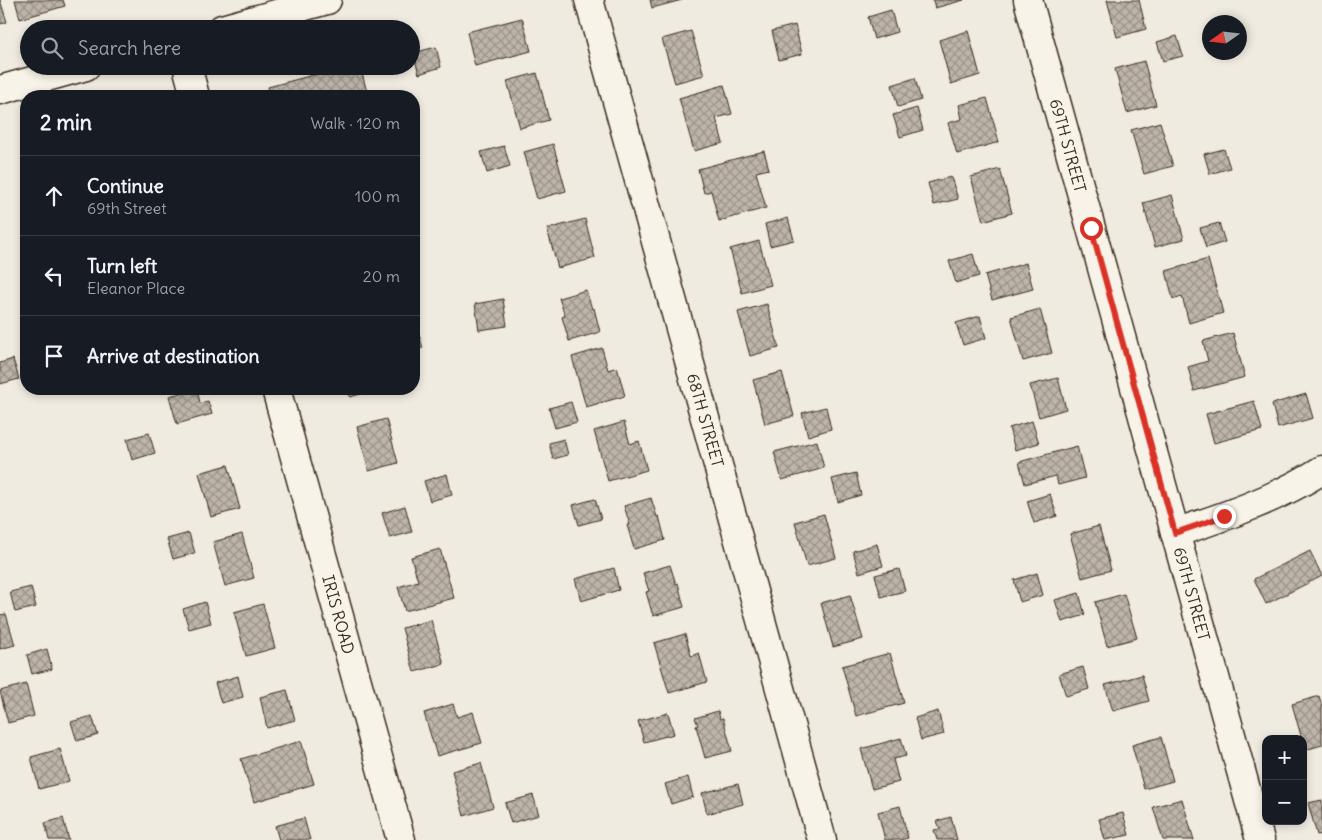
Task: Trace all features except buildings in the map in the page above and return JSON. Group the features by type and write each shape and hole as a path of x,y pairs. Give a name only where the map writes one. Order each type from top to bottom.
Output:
{"street":[{"path":"255,20 327,0"},
{"name":"68TH STREET","path":"589,0 822,840"},
{"name":"69TH STREET","path":"1028,0 1260,840"},
{"path":"0,90 54,75"},
{"path":"189,75 193,90"},
{"name":"IRIS ROAD","path":"278,395 401,840"},
{"path":"1175,533 1241,511 1282,492 1322,470"}],"route":[{"path":"1091,228 1175,533 1224,516"}]}
